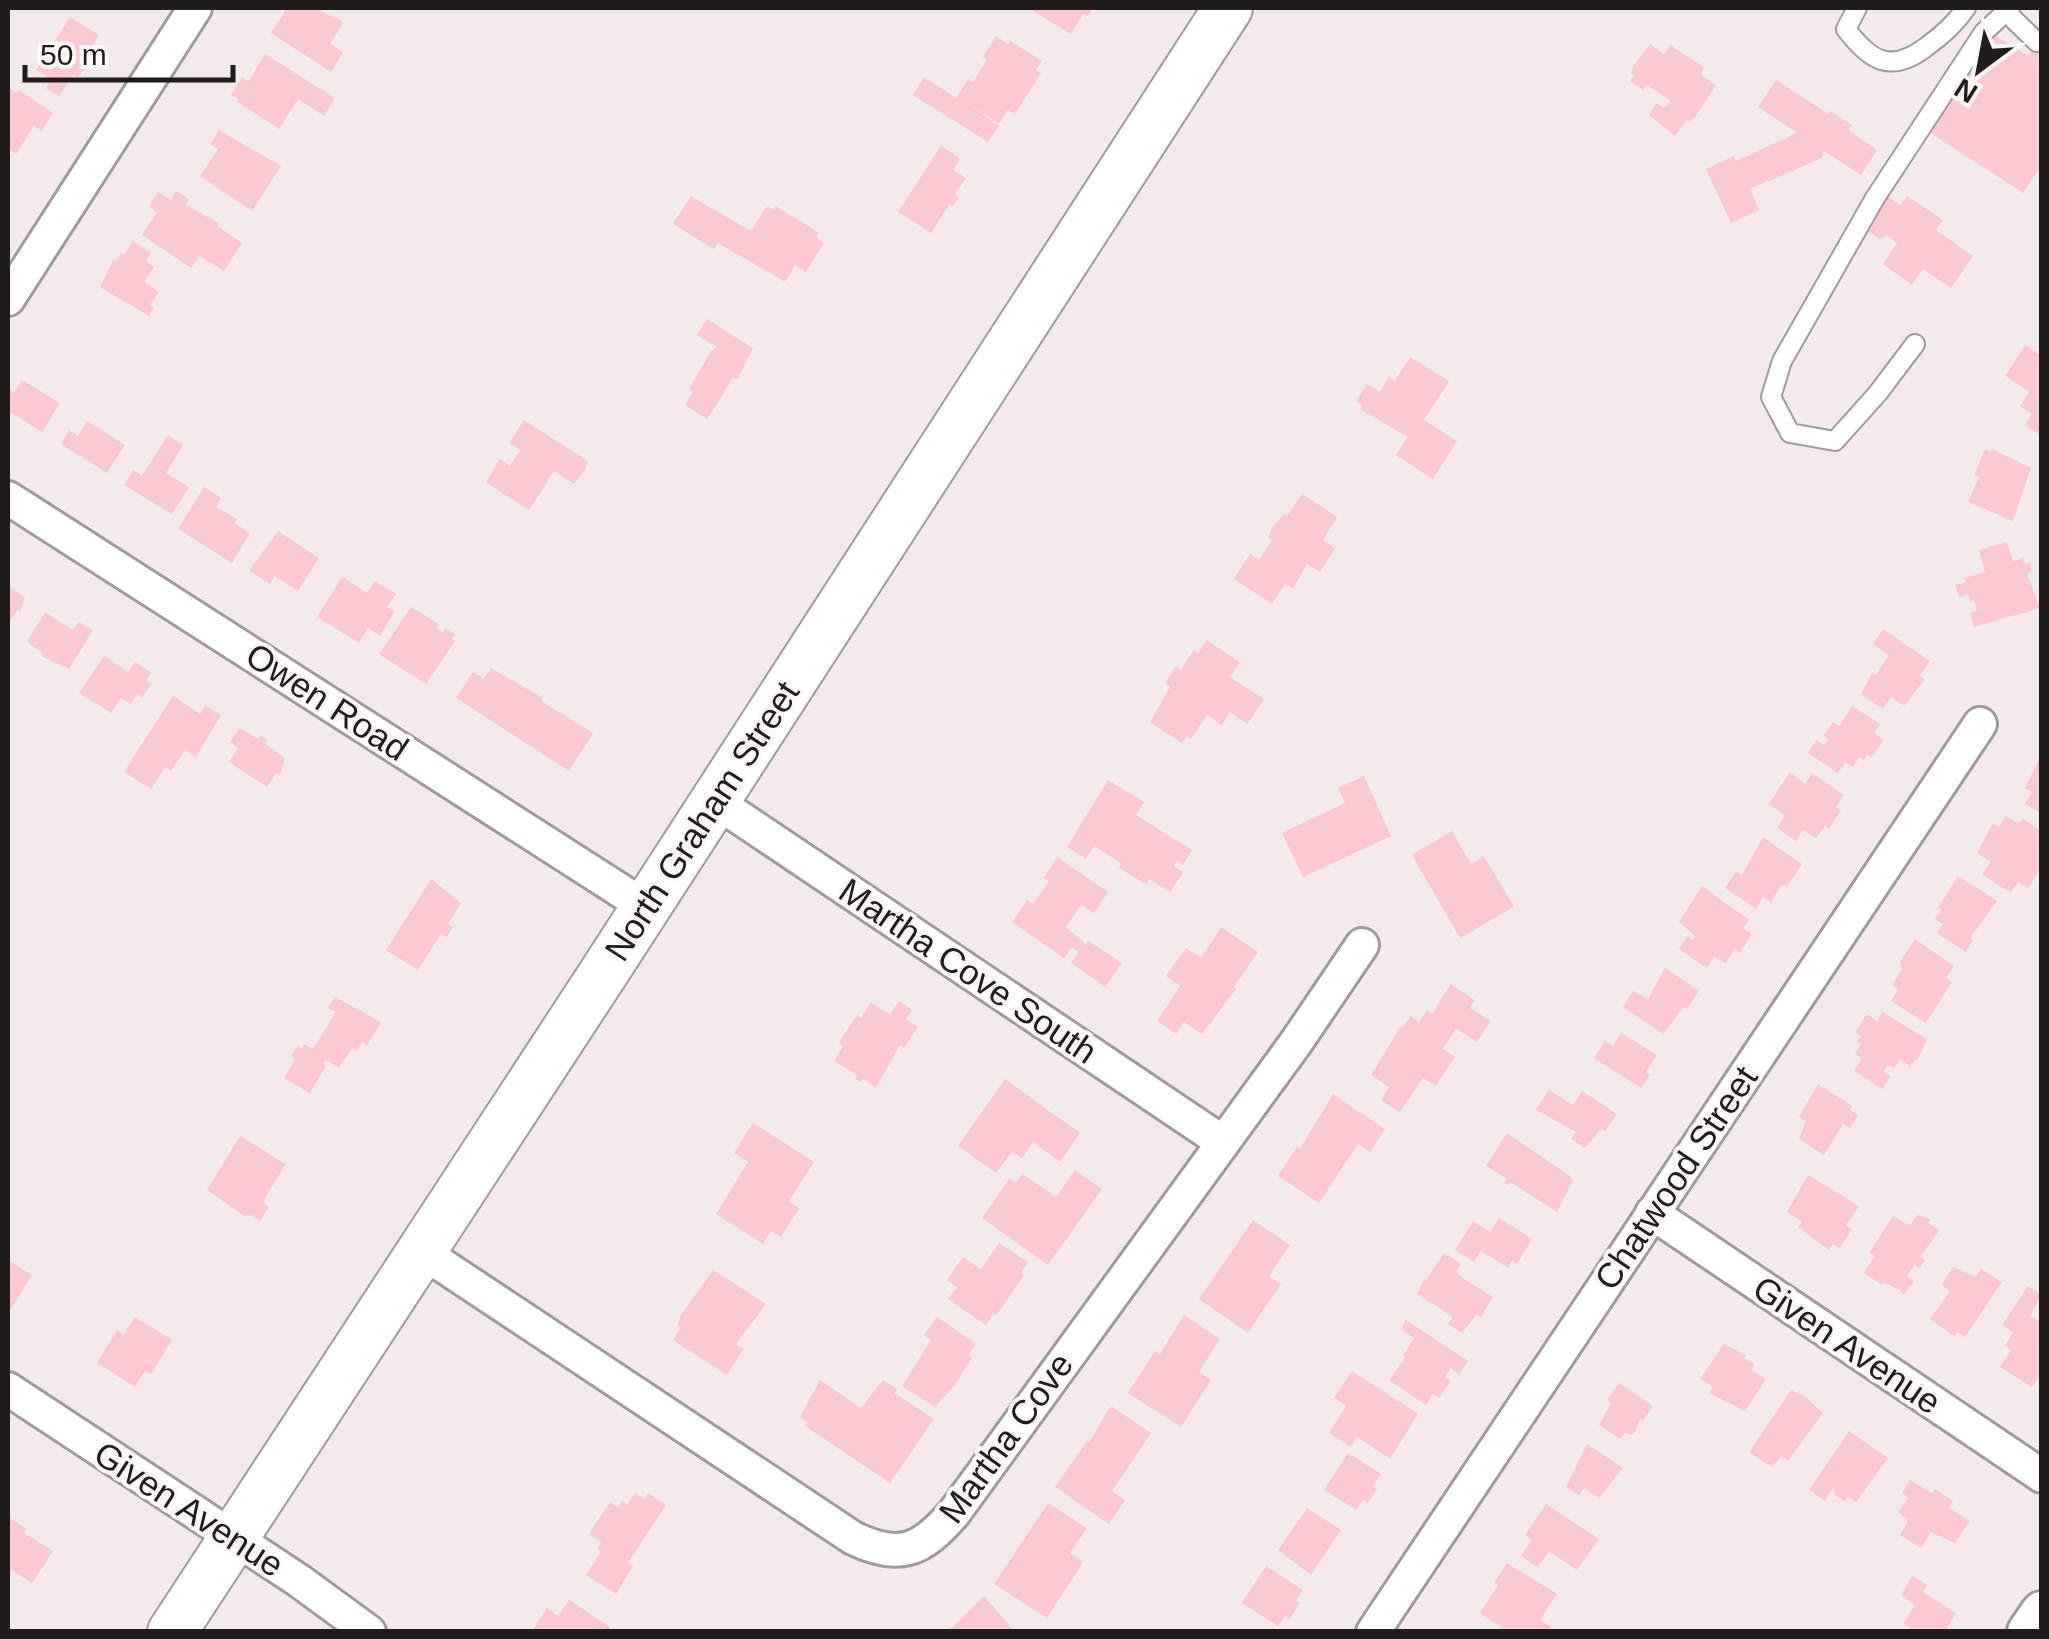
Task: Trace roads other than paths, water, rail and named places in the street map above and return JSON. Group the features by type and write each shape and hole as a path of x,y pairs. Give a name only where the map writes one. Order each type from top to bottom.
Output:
{"main road":[{"name":"North Graham Street","path":"172,1632 1228,8"}],"street":[{"path":"8,298 195,8"},
{"name":"Owen Road","path":"8,498 646,906"},
{"name":"Chatwood Street","path":"1373,1632 1980,724"},
{"name":"Martha Cove South","path":"715,801 1221,1141"},
{"name":"Martha Cove","path":"421,1251 853,1538 887,1552 902,1550 927,1540 954,1513 1297,1041 1362,945"},
{"name":"Given Avenue","path":"1652,1213 2042,1476"},
{"name":"Given Avenue","path":"8,1389 368,1632"},
{"path":"2029,1632 2042,1613"}],"lane":[{"path":"1857,8 1846,29 1862,50 1882,62 1895,62 1908,61 1952,28 1966,8"},
{"path":"1916,344 1835,441 1790,433 1771,397 1782,361 1875,198 1984,32 2008,10 2037,42"}]}
